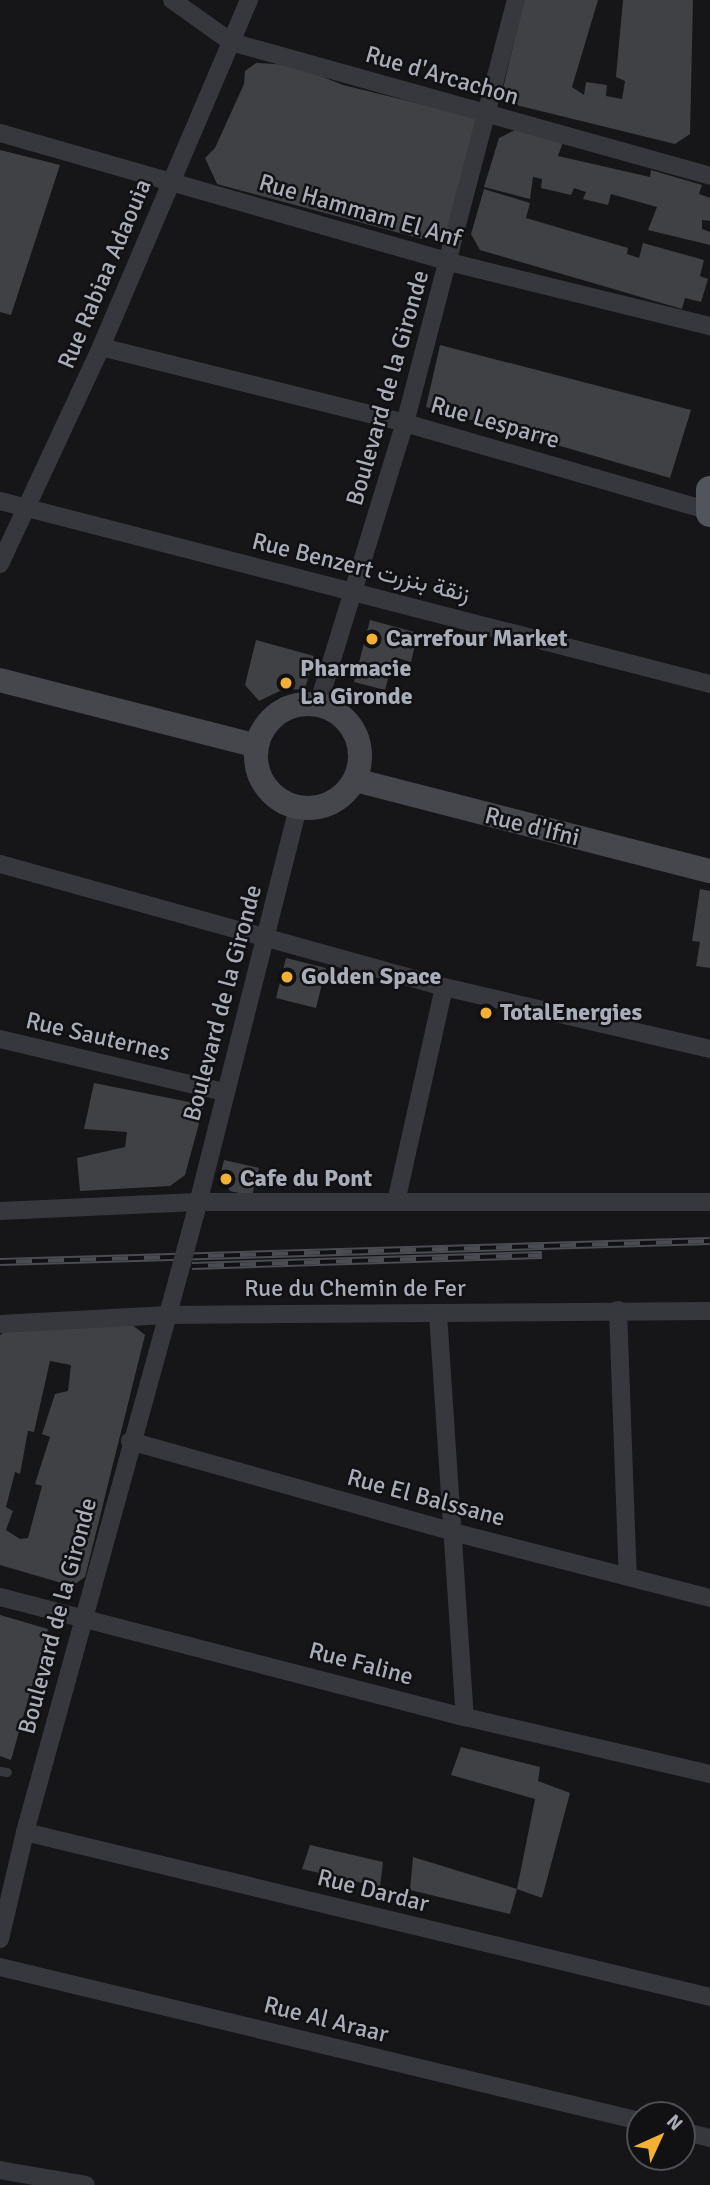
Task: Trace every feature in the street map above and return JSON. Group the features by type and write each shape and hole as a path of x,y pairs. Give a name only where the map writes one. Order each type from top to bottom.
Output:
{"main road":[{"path":"710,490 710,512"}],"street":[{"name":"Rue d'Arcachon","path":"173,0 231,42 710,176"},
{"name":"Rue Rabiaa Adaouia","path":"0,564 101,347 249,0"},
{"name":"Boulevard de la Gironde","path":"318,705 405,423 516,0"},
{"name":"Rue Hammam El Anf","path":"0,133 449,262 710,326"},
{"name":"Rue Lesparre","path":"101,347 405,423 710,512"},
{"name":"Rue Benzert زنقة بنزرت","path":"0,501 710,684"},
{"path":"0,680 257,746"},
{"path":"318,705 342,718 358,740 360,754 355,780 331,804 298,808 264,786 257,746 261,733 279,713 291,707 318,705"},
{"name":"Rue d'Ifni","path":"355,780 710,871"},
{"name":"Boulevard de la Gironde","path":"0,1939 25,1832 130,1441 169,1311 298,808"},
{"path":"0,864 444,987 710,1049"},
{"path":"396,1202 444,987"},
{"name":"Rue Sauternes","path":"0,1039 225,1091"},
{"path":"0,1211 396,1202 710,1202"},
{"path":"618,1310 628,1577"},
{"name":"Rue du Chemin de Fer","path":"0,1324 169,1311 438,1314 710,1311"},
{"path":"438,1314 465,1717"},
{"name":"Rue El Balssane","path":"130,1441 453,1532 710,1598"},
{"name":"Rue Faline","path":"0,1597 465,1717 710,1774"},
{"name":"Rue Dardar","path":"25,1832 710,1997"},
{"name":"Rue Al Araar","path":"0,1967 626,2118"},
{"path":"0,2170 86,2185"}],"building":[{"path":"524,0 598,0 572,87 584,95 586,82 607,85 606,96 622,99 625,81 616,77 623,0 693,0 690,134 675,144 500,101"},
{"path":"256,63 293,65 343,85 486,120 456,232 422,239 217,184 205,158 215,148 244,84 245,71"},
{"path":"519,128 563,142 558,156 650,177 651,170 702,185 699,194 710,198 710,221 702,220 702,229 710,232 710,245 648,230 657,207 611,194 608,205 583,199 586,192 574,188 571,195 541,188 542,179 533,177 530,199 484,187 499,138"},
{"path":"0,150 60,165 11,315 0,312"},
{"path":"484,189 530,203 526,218 628,248 627,254 639,258 643,243 704,260 700,276 708,279 701,302 685,298 682,309 480,250 471,234"},
{"path":"440,345 691,410 670,478 426,407"},
{"path":"370,620 418,633 411,662 394,657 385,690 354,682"},
{"path":"256,640 314,656 305,689 282,690 259,701 245,685"},
{"path":"700,889 710,891 710,968 696,966 700,942 692,941"},
{"path":"286,958 326,968 316,1008 276,998"},
{"path":"94,1083 204,1105 185,1175 170,1186 80,1191 77,1158 125,1147 127,1132 84,1129"},
{"path":"224,1160 259,1168 252,1196 230,1191 220,1177"},
{"path":"131,1324 145,1335 85,1577 72,1586 0,1565 0,1335 9,1329","holes":["50,1361 71,1365 68,1391 55,1394 42,1434 50,1437 35,1484 42,1486 28,1538 20,1539 6,1530 13,1511 6,1507 15,1472 20,1474 28,1431 34,1432"]},
{"path":"0,1615 48,1629 11,1760 0,1756"},
{"path":"461,1747 540,1767 538,1781 570,1793 542,1898 517,1889 535,1799 451,1775"},
{"path":"310,1845 383,1862 380,1887 302,1869"},
{"path":"413,1857 517,1889 510,1914 410,1890"}],"railway":[{"path":"0,1262 710,1241"},
{"path":"192,1266 542,1255"}],"place":[{"name":"Carrefour Market","path":"372,639"},
{"name":"Pharmacie La Gironde","path":"286,683"},
{"name":"Golden Space","path":"287,977"},
{"name":"TotalEnergies","path":"486,1013"},
{"name":"Cafe du Pont","path":"226,1179"}]}
